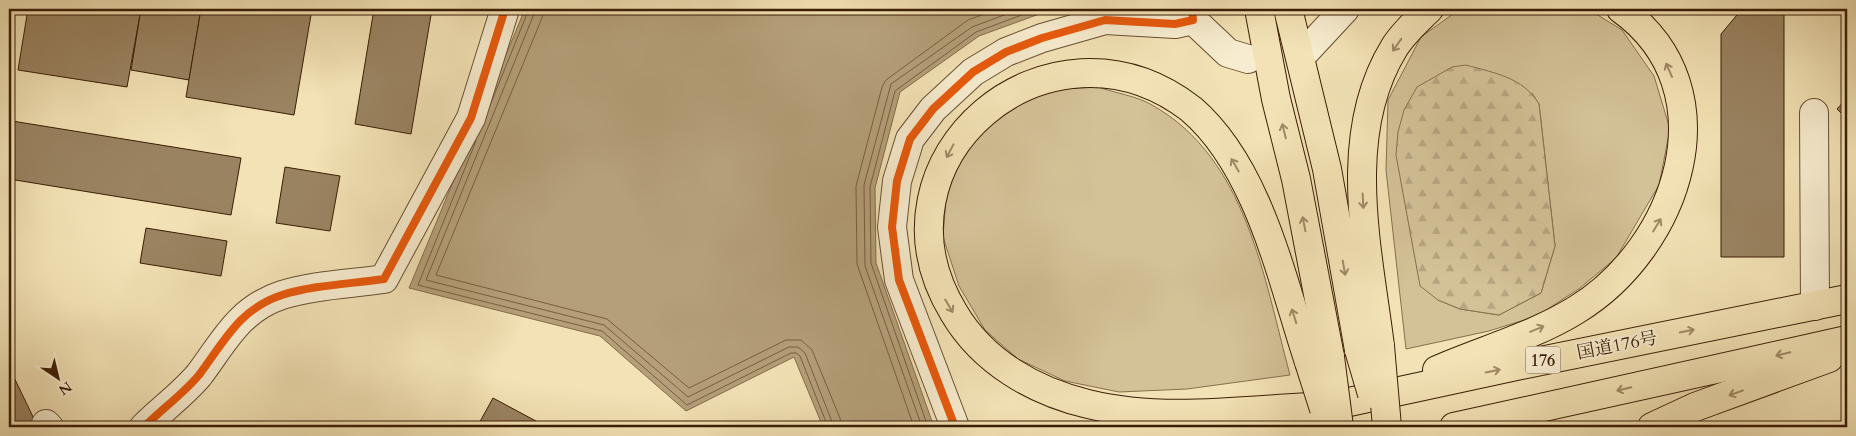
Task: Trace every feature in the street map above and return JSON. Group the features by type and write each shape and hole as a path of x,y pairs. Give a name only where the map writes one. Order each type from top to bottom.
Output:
{"highway":[{"path":"1258,9 1276,100 1296,179 1319,360 1333,420 1128,411 1088,404 1053,394 1017,376 983,351 960,324 941,292 931,263 928,236 936,182 960,132 979,111 1001,94 1027,80 1054,71 1079,68 1105,68 1131,74 1172,95 1192,110 1211,130 1228,153 1244,180 1319,360"},
{"path":"1288,9 1387,427"},
{"path":"1382,427 1369,348 1362,180 1368,122 1377,86 1394,47 1429,9"},
{"path":"1378,395 1540,328 1576,310 1601,292 1623,272 1660,221 1672,194 1680,166 1684,139 1682,110 1675,83 1664,58 1648,34 1621,9"},
{"name":"国道176号","path":"1240,427 1333,420 1378,395 1847,299"},
{"path":"1454,427 1847,340"},
{"path":"1652,427 1695,407 1847,352"}],"street":[{"path":"144,427 198,376 229,331 262,304 281,295 384,279 472,118 505,9"},
{"path":"1306,51 1345,9"},
{"path":"955,427 899,280 892,227 897,181 910,139 932,109 972,72 1006,52 1042,38 1105,20 1175,24 1193,14 1228,53 1248,59"},
{"path":"1814,113 1815,306"}],"green space":[{"path":"1460,9 1588,9 1622,30 1654,76 1670,129 1659,185 1616,258 1580,288 1537,316 1489,331 1406,349 1386,170 1388,100 1421,37","holes":["1532,93 1539,104 1555,246 1541,293 1499,315 1460,309 1438,300"]},
{"path":"1466,65 1507,77 1525,88 1539,104 1555,246 1541,293 1499,315 1460,309 1438,300 1420,286 1396,155 1398,132 1404,110 1417,87 1452,67"},
{"path":"1098,87 1133,97 1152,105 1184,128 1210,156 1231,188 1247,224 1260,261 1290,375 1187,389 1119,392 1065,381 1018,359 985,330 959,286 943,237 947,186 969,140 999,109 1041,90"}],"water":[{"path":"525,9 1053,9 979,36 900,92 875,188 876,263 934,427 823,427 794,357 686,411 600,336 409,288"}],"building":[{"path":"28,9 141,9 127,87 18,70"},
{"path":"141,9 201,9 189,80 131,70"},
{"path":"201,9 312,9 294,115 186,97"},
{"path":"374,9 432,9 411,134 355,124"},
{"path":"1742,9 1784,9 1784,257 1721,257 1721,34"},
{"path":"1847,98 1847,119 1837,109"},
{"path":"12,121 241,158 231,215 9,179 9,138"},
{"path":"285,167 340,176 330,231 276,223"},
{"path":"146,228 227,241 221,276 140,263"},
{"path":"9,367 35,421 22,427 9,427"},
{"path":"493,398 547,427 477,427"}],"cycle path":[{"path":"144,427 193,382 234,328 254,309 267,301 294,292 384,279 471,118 505,9"},
{"path":"955,427 899,280 892,227 897,181 910,139 933,109 973,72 1006,52 1042,38 1105,20 1175,24 1193,20 1192,9"}]}
